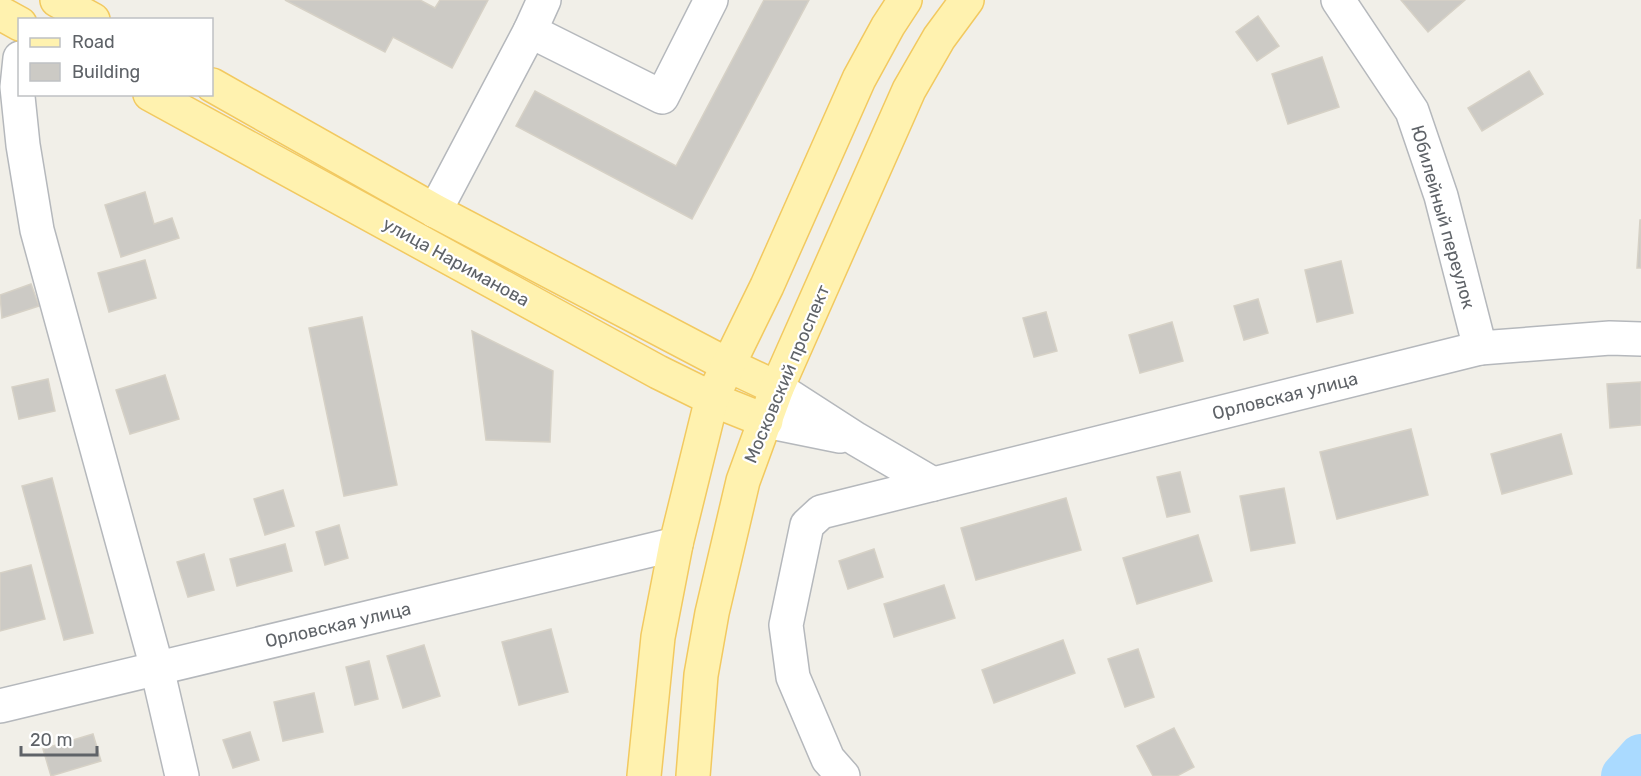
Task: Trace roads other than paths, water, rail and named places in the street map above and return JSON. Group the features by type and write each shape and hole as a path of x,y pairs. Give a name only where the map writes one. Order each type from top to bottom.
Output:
{"main road":[{"path":"57,0 89,18"},
{"path":"644,776 658,637 676,544 712,398 767,286 859,79 905,0"},
{"name":"Московский проспект","path":"693,776 701,675 712,613 743,481 777,388 909,90 939,38 967,0"},
{"path":"0,13 18,23"},
{"name":"улица Нариманова","path":"213,86 435,211 728,365 777,388"},
{"name":"улица Нариманова","path":"154,96 617,350 712,398 766,421"}],"street":[{"path":"435,211 544,0"},
{"path":"530,30 662,97 711,0"},
{"name":"Юбилейный переулок","path":"1338,0 1412,111 1441,196 1480,348"},
{"path":"18,77 23,145 37,230 157,668 182,776"},
{"name":"Орловская улица","path":"843,776 828,759 793,677 786,625 807,525 821,512 1480,348 1610,338 1641,339"},
{"path":"777,388 856,439 933,484"},
{"path":"766,421 856,439"},
{"name":"Орловская улица","path":"0,706 676,544"}],"waterway":[{"path":"1624,776 1641,757"}]}
